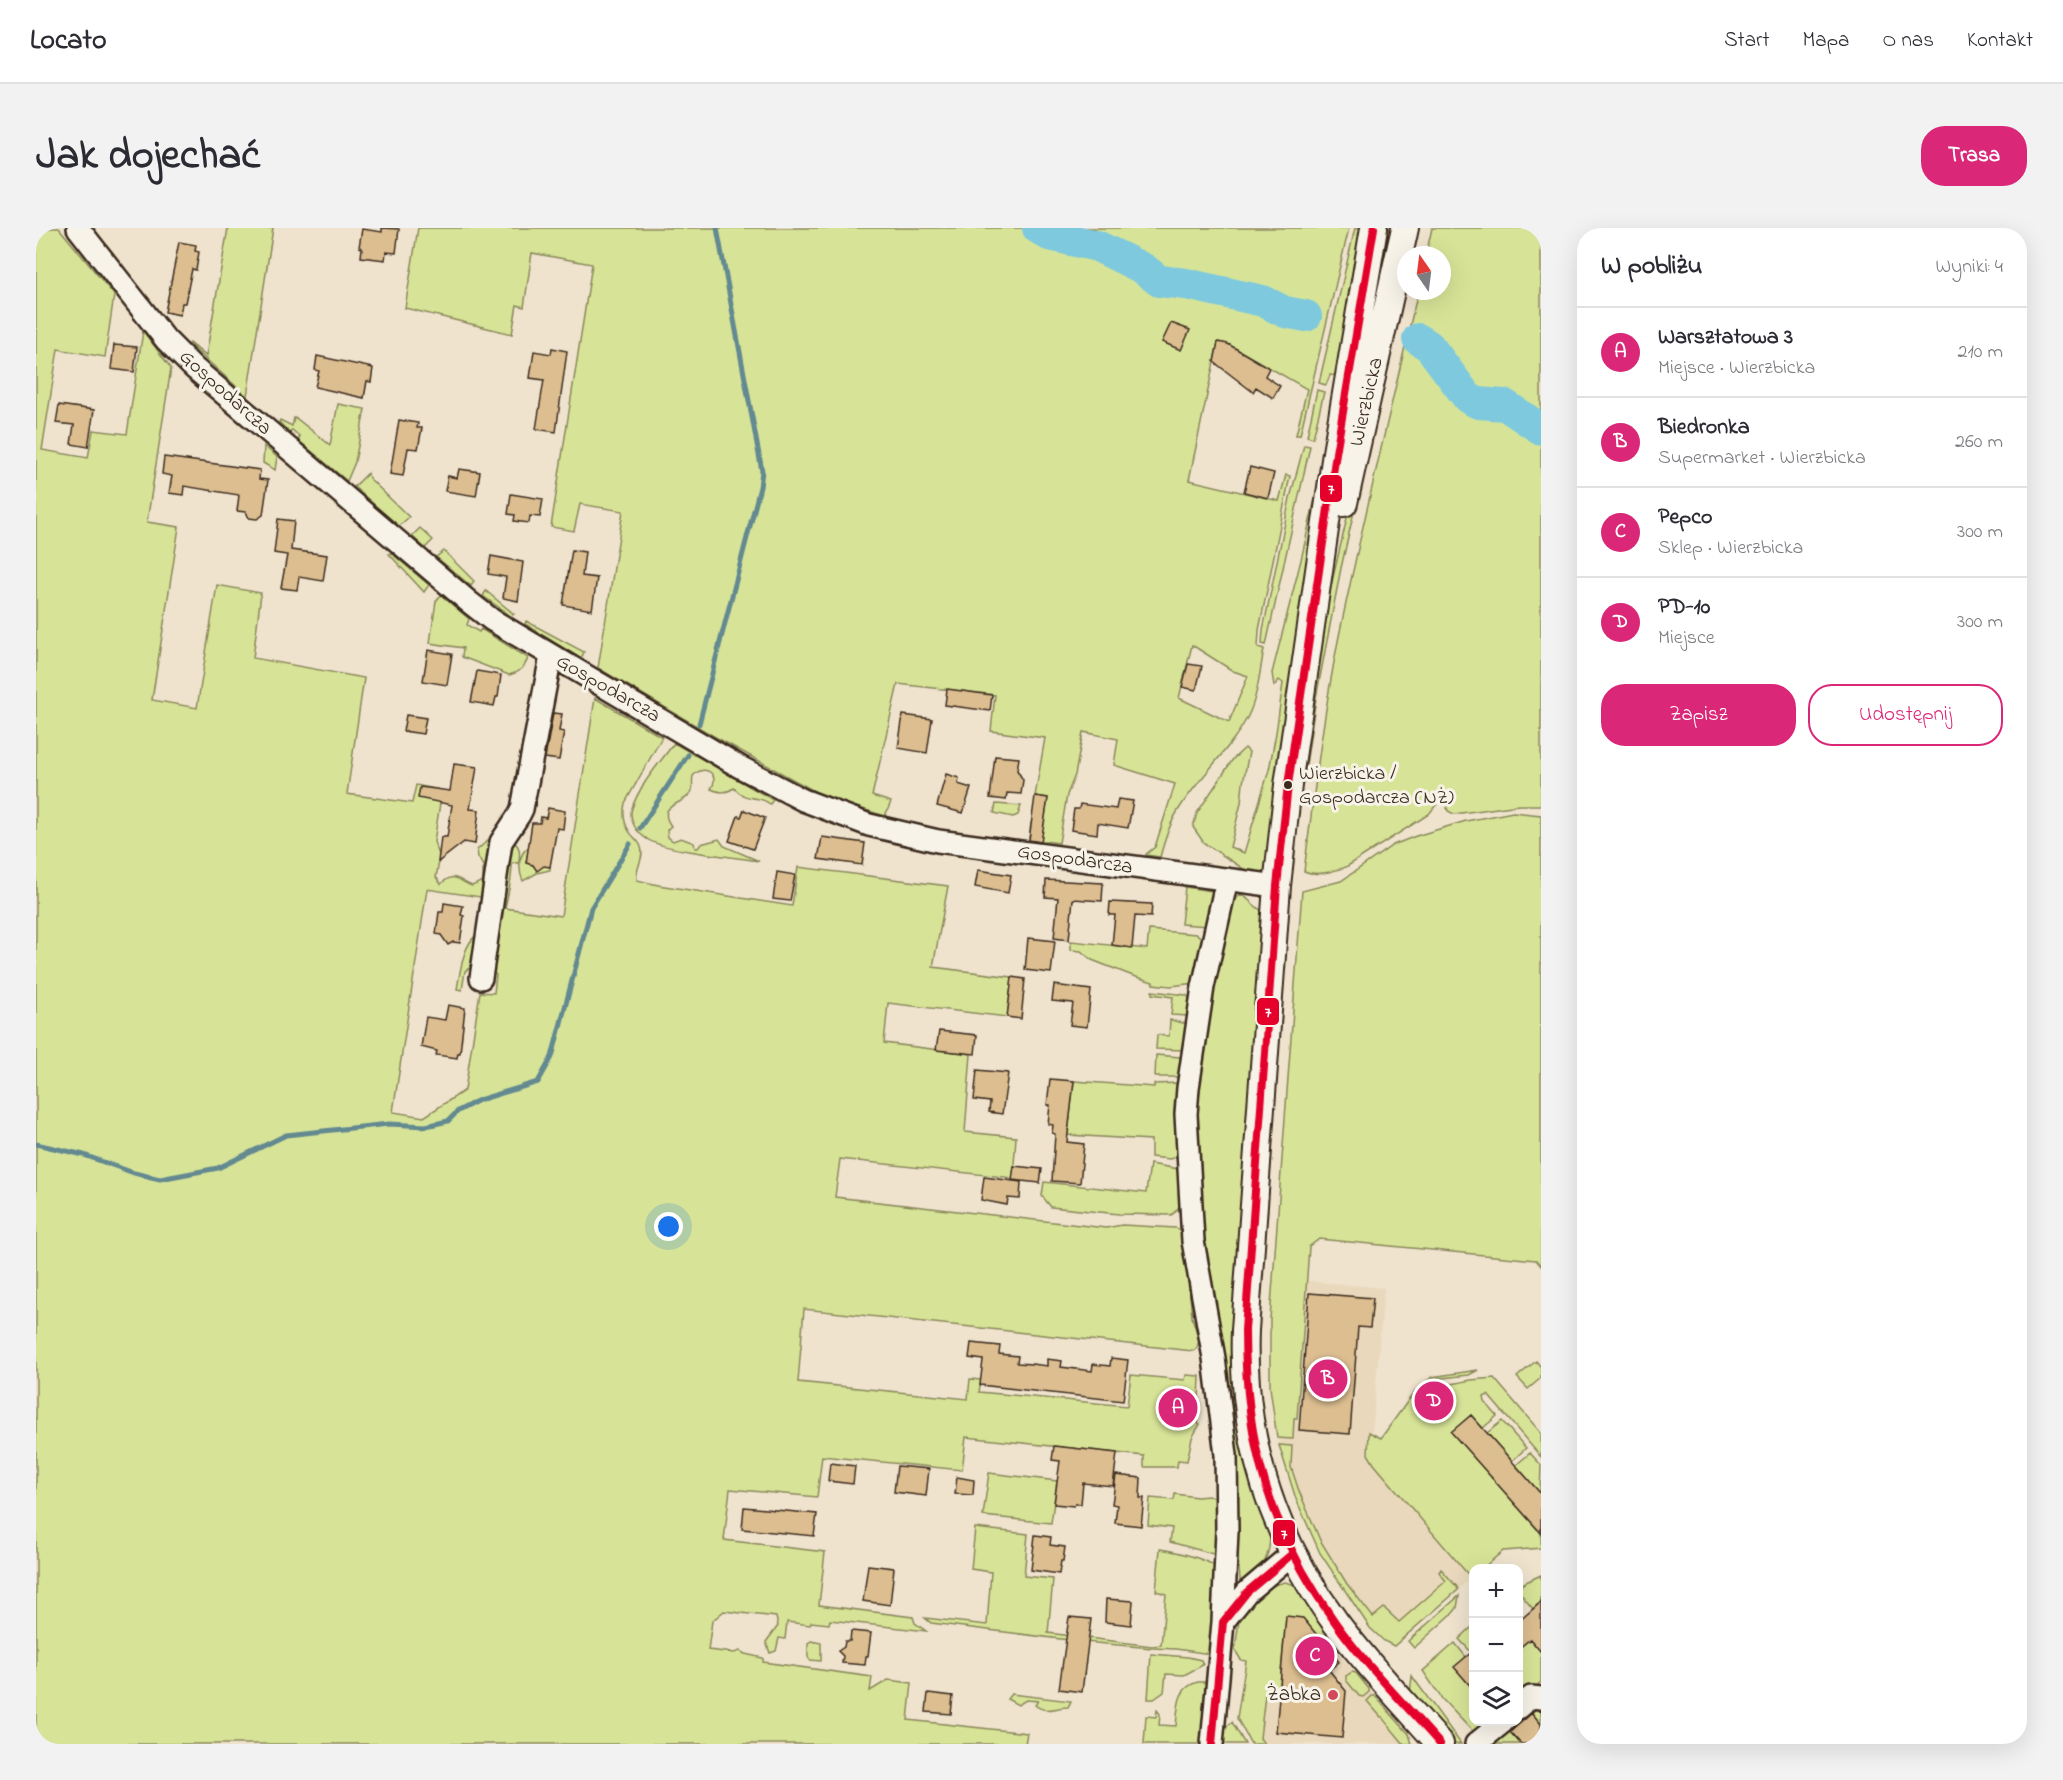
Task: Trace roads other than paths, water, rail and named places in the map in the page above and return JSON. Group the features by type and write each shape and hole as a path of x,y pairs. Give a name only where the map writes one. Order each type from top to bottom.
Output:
{"street":[{"name":"Gospodarcza","path":"78,228 166,340 194,368 469,602 492,620 550,656 770,783 803,800 869,825 938,841 1277,886"},
{"name":"Wierzbicka","path":"1374,228 1336,453 1288,785 1277,886 1245,1330 1244,1375 1260,1470 1292,1554 1337,1624 1440,1744"},
{"name":"Wierzbicka","path":"1304,681 1405,228"},
{"path":"481,978 501,842 522,808 550,656"},
{"path":"1212,1744 1223,1622 1227,1531 1227,1455 1214,1358 1193,1241 1186,1114 1203,987 1227,879"},
{"path":"1223,1622 1240,1599 1292,1554"},
{"path":"1523,1704 1531,1698 1541,1698"},
{"path":"1416,1716 1423,1744"},
{"path":"1476,1744 1498,1726"}],"waterway":[{"path":"699,724 760,487 762,471 717,228"},
{"path":"1038,228 1049,235 1097,246 1144,269 1159,281 1186,284 1263,301 1285,312 1306,316"},
{"path":"1418,339 1429,346 1468,398 1478,403 1505,405 1541,429"},
{"path":"640,828 688,755"},
{"path":"36,1144 84,1155 134,1173 160,1179 218,1168 286,1135 389,1124 426,1126 448,1121 458,1111 479,1100 538,1082 552,1057 591,908 630,844"}],"place":[{"name":"Wierzbicka / Gospodarcza (NŻ)","path":"1288,785"},
{"name":"Biedronka","path":"1328,1379"},
{"name":"PD-10","path":"1434,1401"},
{"name":"Warsztatowa 3","path":"1178,1408"},
{"name":"Pepco","path":"1315,1656"},
{"name":"Żabka","path":"1333,1695"}]}
